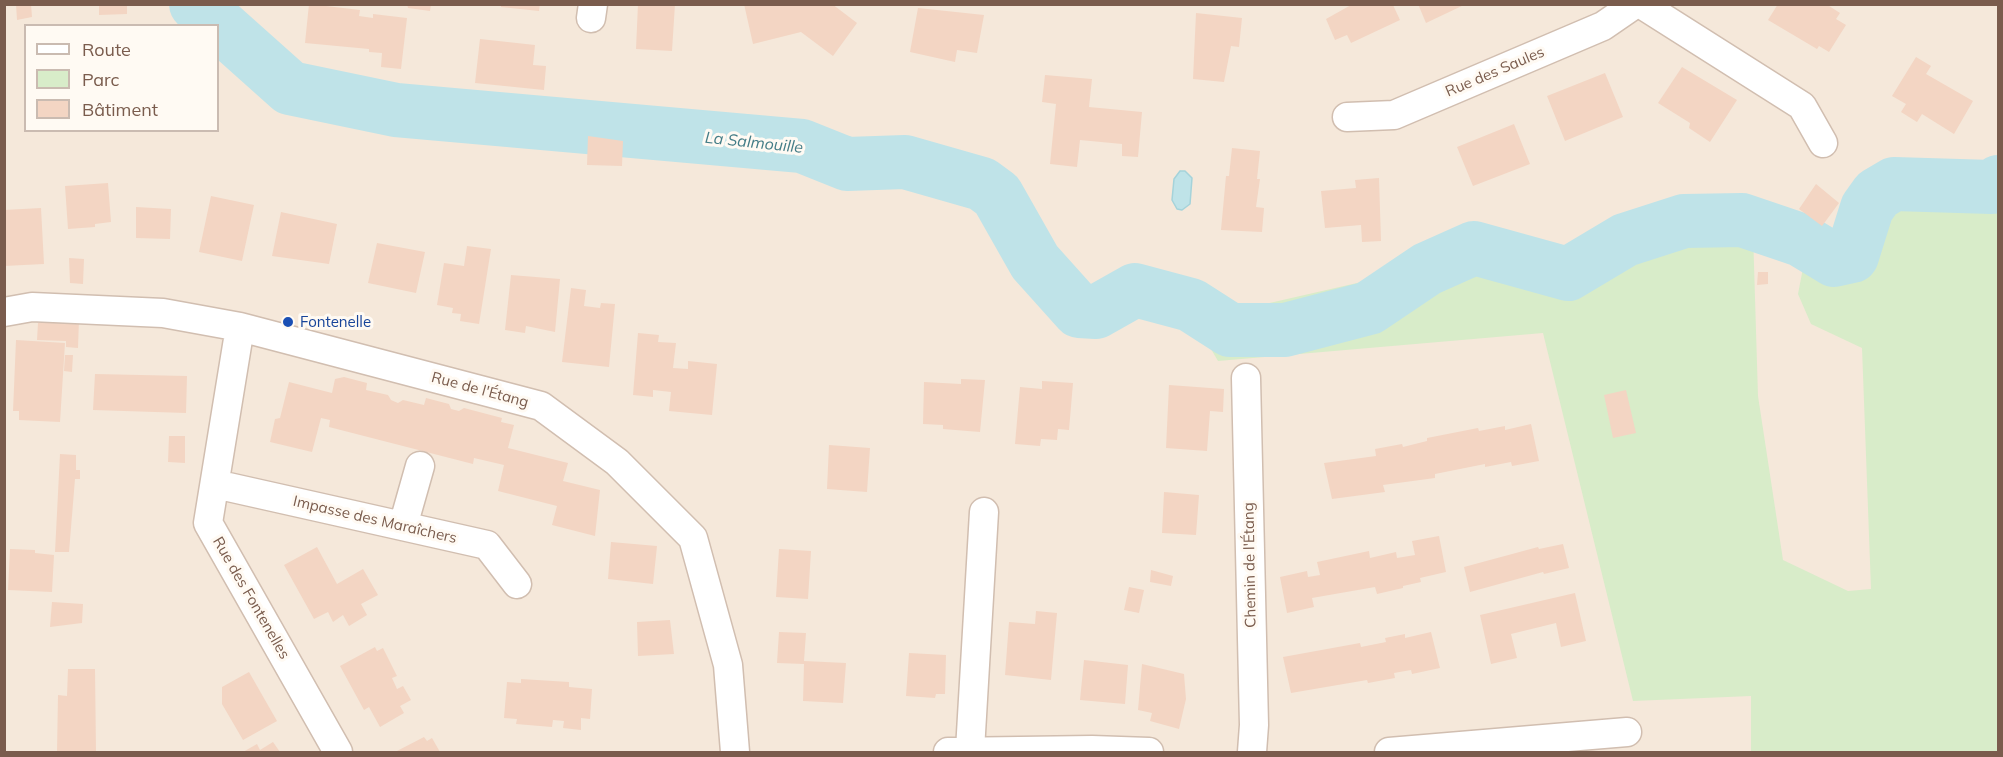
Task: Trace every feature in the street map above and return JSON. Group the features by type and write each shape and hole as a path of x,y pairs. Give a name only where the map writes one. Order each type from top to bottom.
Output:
{"street":[{"name":"Rue des Saules","path":"1347,117 1394,114 1603,26 1635,4"},
{"path":"1641,4 1802,106 1823,143"},
{"name":"Rue de l'Étang","path":"4,312 32,308 163,314 240,327 541,406 617,462 693,538 728,665 735,753"},
{"name":"Rue des Fontenelles","path":"240,327 208,523 338,753"},
{"name":"Chemin de l'Étang","path":"1246,378 1254,713 1252,753"},
{"path":"403,526 420,466"},
{"name":"Impasse des Maraîchers","path":"215,484 487,545 517,584"},
{"path":"984,512 959,752 1092,750 1149,753"},
{"path":"1389,753 1585,745 1627,732"}],"shaded area":[{"path":"5,5 1998,5 1998,752 5,752"}],"green space":[{"path":"1998,172 1998,752 1751,752 1751,696 1633,701 1543,333 1218,361 1201,332 1217,315 1427,267 1476,240 1518,241 1563,264 1585,264 1654,208 1678,204 1714,211 1753,232 1758,396 1783,560 1848,591 1871,589 1862,348 1811,324 1798,294 1803,268 1821,247 1858,244 1858,186 1873,173 1993,176"}],"water":[{"path":"1180,171 1185,171 1192,178 1190,204 1182,210 1177,209 1172,200 1174,179"}],"building":[{"path":"16,4 31,4 32,17 17,20"},
{"path":"99,4 127,4 127,14 99,15"},
{"path":"309,4 360,10 359,16 373,18 373,14 407,18 401,69 381,67 382,53 369,52 369,49 305,43"},
{"path":"407,4 431,4 430,11 408,8"},
{"path":"501,4 540,4 539,11 501,7"},
{"path":"638,4 675,4 672,51 636,49"},
{"path":"744,4 832,4 857,23 833,56 801,32 753,44"},
{"path":"1418,4 1466,4 1426,23"},
{"path":"1778,4 1826,4 1840,13 1836,19 1846,25 1829,52 1819,46 1817,49 1768,20"},
{"path":"1351,5 1393,5 1400,20 1351,43 1347,35 1335,40 1326,19"},
{"path":"918,8 984,15 977,53 957,50 955,62 910,52"},
{"path":"1196,13 1242,18 1239,47 1231,46 1224,82 1193,79"},
{"path":"480,39 535,45 533,65 546,66 544,90 475,83"},
{"path":"1916,57 1931,66 1926,74 1973,101 1954,134 1922,114 1917,122 1901,112 1906,104 1892,96"},
{"path":"1682,67 1737,100 1710,142 1689,128 1690,123 1658,103"},
{"path":"1605,73 1623,117 1565,141 1547,96"},
{"path":"1045,75 1092,79 1089,107 1142,112 1138,157 1122,156 1122,144 1080,140 1077,167 1050,164 1056,104 1042,102"},
{"path":"1514,124 1530,164 1473,186 1457,147"},
{"path":"588,136 623,141 622,166 587,165"},
{"path":"1232,148 1260,151 1257,179 1260,179 1256,207 1264,208 1262,232 1221,230 1226,176 1229,176"},
{"path":"1379,178 1381,241 1362,242 1361,225 1325,228 1321,191 1356,188 1355,180"},
{"path":"108,183 111,222 95,224 95,227 68,229 65,186"},
{"path":"1816,184 1839,203 1822,226 1799,209"},
{"path":"211,196 254,205 242,261 199,252"},
{"path":"136,207 171,209 170,239 136,238"},
{"path":"41,208 44,264 4,266 4,210"},
{"path":"281,212 337,224 329,264 272,256"},
{"path":"377,243 425,252 416,293 368,283"},
{"path":"467,246 491,249 479,324 460,321 461,314 452,313 453,308 437,305 444,263 464,266"},
{"path":"69,258 84,259 83,284 70,283"},
{"path":"1758,272 1768,272 1768,284 1757,285"},
{"path":"511,275 560,279 555,332 526,326 525,333 505,330"},
{"path":"571,288 586,290 584,306 600,308 601,303 615,304 609,367 562,362"},
{"path":"67,318 79,319 78,348 66,347 66,341 37,340 38,323"},
{"path":"638,333 659,335 658,342 676,343 673,368 688,369 688,361 717,364 712,415 669,411 671,392 653,390 653,397 633,395"},
{"path":"16,340 65,343 60,422 19,420 19,411 13,411"},
{"path":"65,355 73,355 72,372 64,371"},
{"path":"95,374 187,376 186,413 93,410"},
{"path":"344,377 367,383 366,390 388,395 391,400 398,403 403,400 424,405 426,398 449,404 451,409 459,411 464,408 502,418 501,422 514,425 508,448 568,463 563,481 600,490 595,536 552,525 557,506 498,491 504,465 474,458 473,464 329,427 330,420 321,418 312,452 270,442 275,419 280,418 289,382 332,393 335,379"},
{"path":"961,379 985,380 980,432 943,429 943,425 923,424 924,382 961,384"},
{"path":"1042,381 1073,383 1069,430 1058,429 1057,440 1041,439 1040,446 1015,444 1020,387 1042,389"},
{"path":"1169,385 1224,389 1223,412 1210,411 1207,451 1166,448"},
{"path":"1626,390 1636,433 1613,438 1604,395"},
{"path":"1531,424 1539,461 1512,466 1511,462 1485,467 1485,464 1435,474 1435,478 1383,485 1385,492 1332,499 1324,463 1376,456 1375,449 1402,444 1403,447 1427,441 1427,438 1478,428 1479,431 1505,426 1505,430"},
{"path":"169,436 185,436 185,463 168,462"},
{"path":"829,445 870,448 867,492 827,489"},
{"path":"60,454 76,455 76,470 80,470 80,479 75,479 69,552 55,552"},
{"path":"1164,492 1199,495 1196,535 1162,533"},
{"path":"1439,536 1446,572 1420,578 1421,582 1403,586 1403,588 1377,594 1375,587 1312,598 1314,607 1287,613 1280,577 1307,571 1308,577 1320,575 1317,562 1369,551 1370,558 1396,552 1397,558 1415,555 1412,541"},
{"path":"611,542 657,546 653,584 608,579"},
{"path":"1563,544 1569,568 1544,574 1543,572 1470,592 1464,567 1538,547 1539,549"},
{"path":"317,547 337,584 363,569 378,595 361,604 367,615 349,626 343,615 333,622 328,612 314,619 284,565"},
{"path":"10,549 35,550 35,553 54,555 52,592 8,590"},
{"path":"779,549 811,551 808,599 776,597"},
{"path":"1151,570 1173,576 1171,586 1150,582"},
{"path":"1129,587 1144,590 1139,613 1124,610"},
{"path":"1575,593 1586,641 1561,647 1556,623 1511,634 1517,658 1491,664 1480,615"},
{"path":"52,602 83,604 82,623 50,627"},
{"path":"1036,611 1057,613 1051,680 1005,675 1009,622 1035,624"},
{"path":"670,620 674,654 638,656 637,622"},
{"path":"779,632 806,633 804,661 846,663 843,703 803,701 804,664 777,663"},
{"path":"1431,632 1440,668 1412,674 1411,670 1394,673 1395,678 1368,683 1367,680 1291,693 1283,657 1360,643 1361,647 1386,642 1385,638 1405,634 1405,638"},
{"path":"375,647 377,651 383,648 397,676 392,678 397,689 403,686 411,700 400,706 404,713 380,727 369,707 364,710 340,666"},
{"path":"909,653 946,655 945,694 936,694 935,698 906,696"},
{"path":"1084,660 1128,665 1125,704 1080,700"},
{"path":"1142,664 1184,674 1186,699 1179,729 1150,721 1152,713 1138,710"},
{"path":"68,669 95,669 96,752 57,752 58,695 67,696"},
{"path":"249,672 277,721 243,740 222,704 222,687"},
{"path":"521,679 569,682 569,687 592,689 590,719 581,718 581,730 563,728 564,721 553,720 552,727 516,724 517,719 504,718 507,682 521,683"},
{"path":"424,737 427,741 432,738 440,752 395,752"},
{"path":"273,742 280,752 243,752 257,744 260,750"}],"waterway":[{"name":"La Salmouille","path":"196,4 218,24"},
{"name":"La Salmouille","path":"219,25 290,88 396,110 802,146 847,164 905,162 982,184 997,195 1035,262 1079,311 1096,312 1135,290 1191,305 1230,330 1285,330 1369,308 1427,269 1474,248 1568,274 1625,240 1684,221 1742,220 1801,240 1834,260 1852,256 1867,208 1877,194 1894,184 1992,187 1998,182"}],"place":[{"name":"Fontenelle","path":"288,322"}]}
